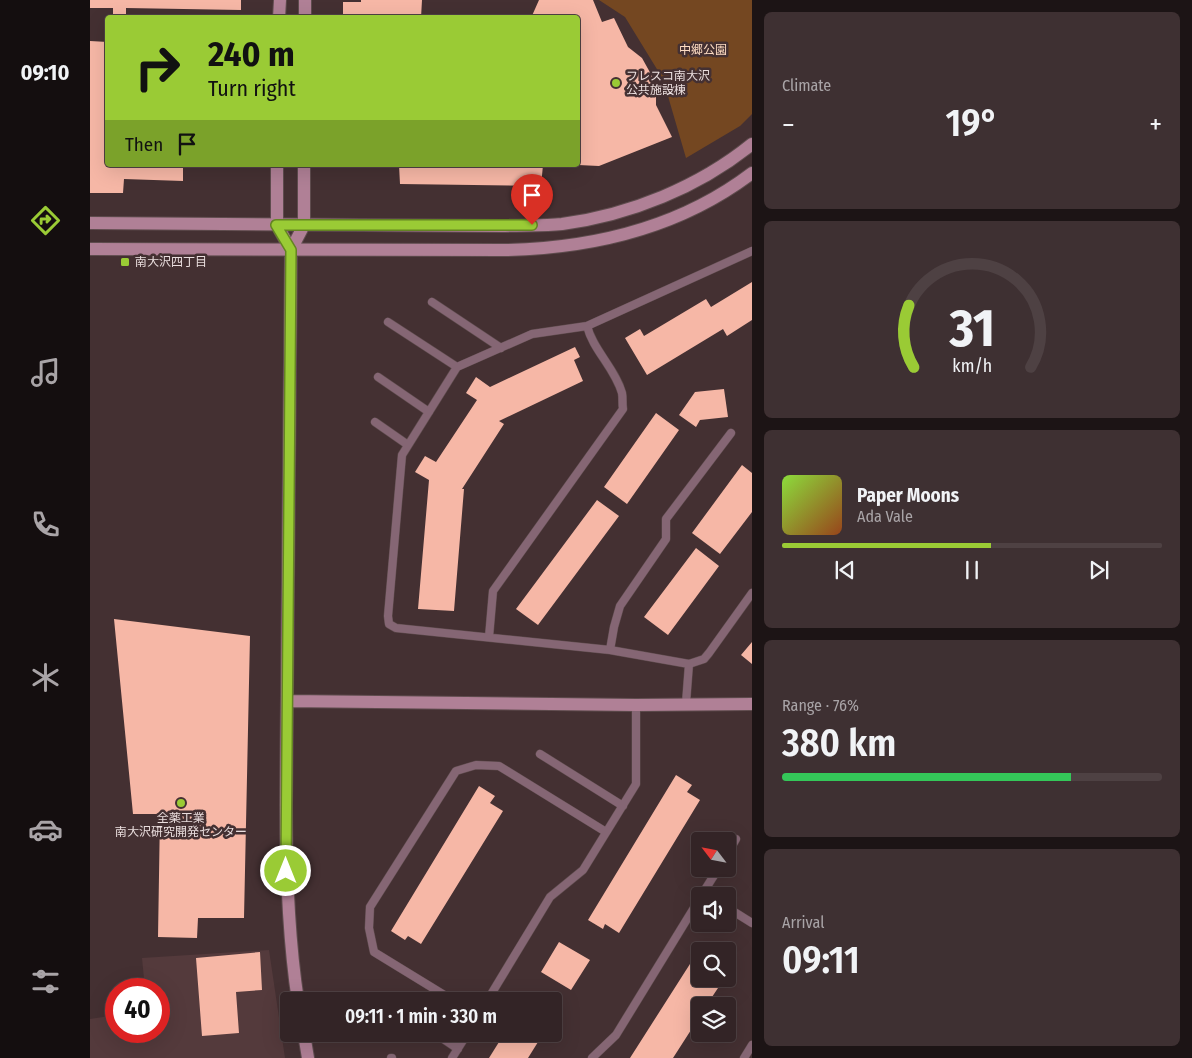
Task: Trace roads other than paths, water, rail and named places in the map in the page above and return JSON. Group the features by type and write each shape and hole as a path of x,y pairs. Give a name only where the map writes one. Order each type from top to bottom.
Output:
{"street":[{"path":"279,15 280,0"},
{"path":"305,0 305,15"},
{"path":"90,223 545,225 584,220 624,210 677,190 702,177 752,144"},
{"path":"277,167 276,225 291,250"},
{"path":"296,992 292,965 286,871 291,250 304,225 304,167"},
{"path":"90,250 506,250 567,246 610,239 647,228 690,210 741,182 752,173"},
{"path":"288,701 636,705 752,704"},
{"path":"305,1042 308,1058"}],"lane":[{"path":"752,251 587,326 532,334 457,367 402,455 388,616 390,624 396,628 610,650 688,664 704,659 752,593"},
{"path":"432,302 501,348"},
{"path":"388,322 457,367"},
{"path":"489,637 493,591 623,409 622,394 617,381 589,335 587,326"},
{"path":"378,377 429,412"},
{"path":"375,422 408,445"},
{"path":"610,650 620,606 666,539 666,519 731,433"},
{"path":"686,704 688,664"},
{"path":"493,992 550,897 583,870 636,784 636,705"},
{"path":"540,754 623,806"},
{"path":"439,992 374,952 369,928 370,906 456,771 476,765 499,766 606,832"},
{"path":"736,913 752,923"},
{"path":"592,1058 616,1036 691,915"},
{"path":"449,1042 458,1048"},
{"path":"452,1058 462,1042"},
{"path":"744,1058 752,1045"}],"place":[{"name":"フレスコ南大沢 公共施設棟","path":"616,83"},
{"name":"南大沢四丁目","path":"125,262"},
{"name":"全薬工業 南大沢研究開発センター","path":"181,803"}],"park label":[{"name":"中郷公園","path":"703,50"}]}
